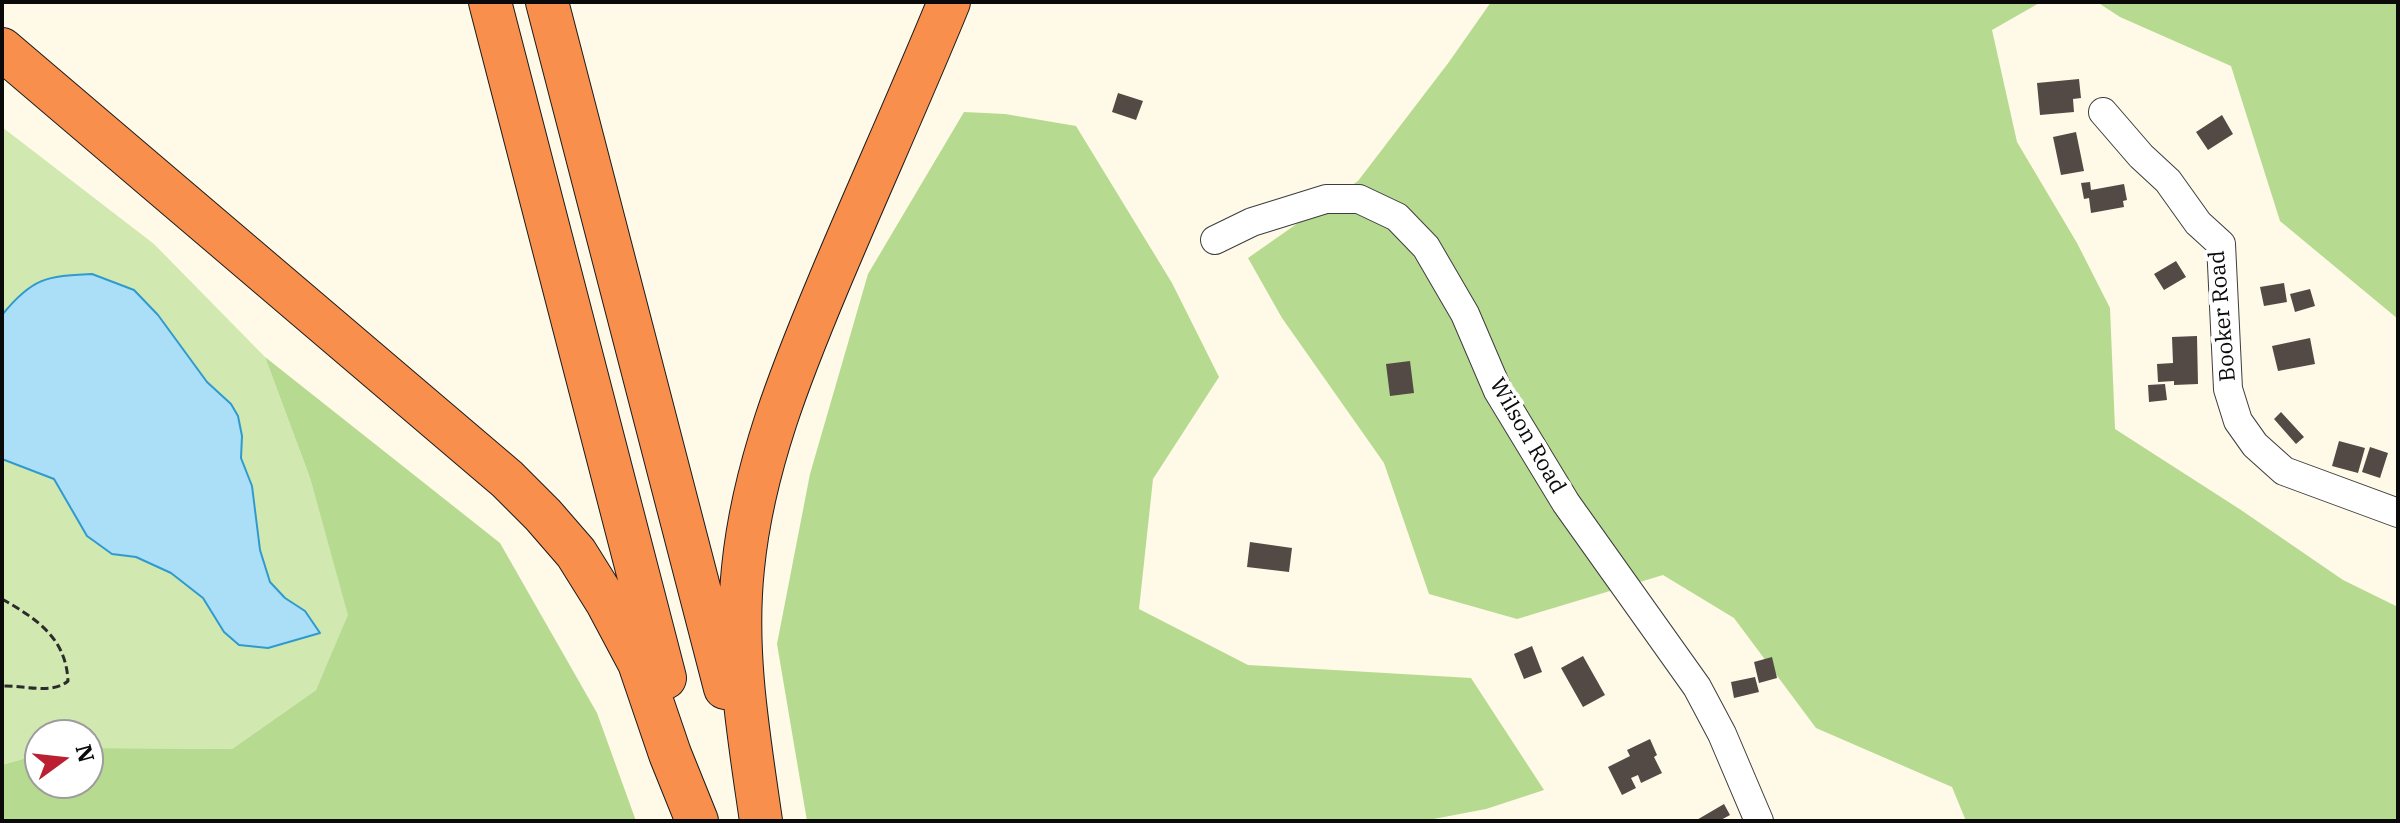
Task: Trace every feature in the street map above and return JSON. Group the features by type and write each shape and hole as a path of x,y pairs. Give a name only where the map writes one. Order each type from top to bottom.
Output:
{"highway":[{"path":"490,2 699,821"},
{"path":"547,2 760,821"},
{"path":"760,821 742,687 740,628 743,568 754,493 792,370 949,10"},
{"path":"2,49 507,479 543,515 576,553 639,663 670,754 699,821"}],"street":[{"name":"Booker Road","path":"2103,112 2141,156 2168,181 2198,223 2221,244 2228,389 2238,421 2255,445 2284,471 2398,513"},
{"name":"Wilson Road","path":"1215,240 1252,222 1326,199 1359,199 1397,217 1426,247 1465,314 1498,391 1566,503 1697,687 1722,734 1759,821"}],"path":[{"path":"2,599 38,621 54,638 63,657 68,681 62,687 52,689 2,686"}],"green space":[{"path":"1491,2 2041,2 1992,30 2017,142 2077,243 2110,308 2115,429 2343,580 2398,607 2398,821 1966,821 1952,787 1816,728 1734,618 1663,575 1517,619 1429,594 1384,463 1282,318 1248,258 1358,181"},
{"path":"2097,2 2398,2 2398,319 2280,221 2231,66 2120,17"},
{"path":"964,112 1005,114 1076,126 1172,283 1219,377 1153,479 1139,609 1248,665 1471,678 1544,790 1486,809 1423,821 807,821 777,644 810,474 868,274"},
{"path":"2,127 154,244 265,357 310,478 349,616 316,690 232,749 104,748 104,719 24,719 24,759 2,765"},
{"path":"265,357 500,543 597,713 636,821 2,821 2,765 24,759 24,799 104,799 104,748 232,749 316,690 348,615 310,478"}],"water":[{"path":"92,274 134,290 158,315 207,382 231,404 238,416 242,436 241,458 252,486 260,550 270,582 285,598 305,611 320,633 268,648 239,645 224,632 203,598 171,573 136,557 112,554 87,536 54,479 2,459 2,315 22,293 41,281"}],"building":[{"path":"2079,79 2081,98 2073,99 2074,112 2040,115 2037,83"},
{"path":"1118,93 1143,101 1136,120 1112,112"},
{"path":"2222,115 2233,134 2208,150 2196,132"},
{"path":"2076,132 2084,171 2061,175 2053,137"},
{"path":"2090,182 2091,190 2124,184 2127,200 2123,201 2124,207 2091,213 2089,198 2084,199 2081,183"},
{"path":"2176,261 2186,277 2164,290 2154,274"},
{"path":"2284,283 2287,302 2264,306 2260,287"},
{"path":"2310,289 2315,306 2295,312 2290,294"},
{"path":"2197,336 2198,384 2158,382 2157,364 2173,363 2172,337"},
{"path":"2310,338 2315,364 2278,371 2272,346"},
{"path":"1410,361 1414,393 1390,396 1386,364"},
{"path":"2165,384 2167,400 2149,402 2148,385"},
{"path":"2281,412 2304,437 2296,444 2274,419"},
{"path":"2339,441 2365,448 2358,473 2332,466"},
{"path":"2370,447 2388,453 2380,478 2362,472"},
{"path":"1250,542 1292,548 1289,572 1247,567"},
{"path":"1532,646 1542,672 1524,679 1514,654"},
{"path":"1583,656 1605,695 1583,707 1561,668"},
{"path":"1772,657 1777,678 1759,683 1754,662"},
{"path":"1755,677 1759,692 1734,698 1731,682"},
{"path":"1650,739 1662,773 1641,783 1638,775 1631,778 1636,788 1622,795 1608,767 1630,756 1627,750"},
{"path":"1724,804 1730,815 1719,821 1695,821"}]}
